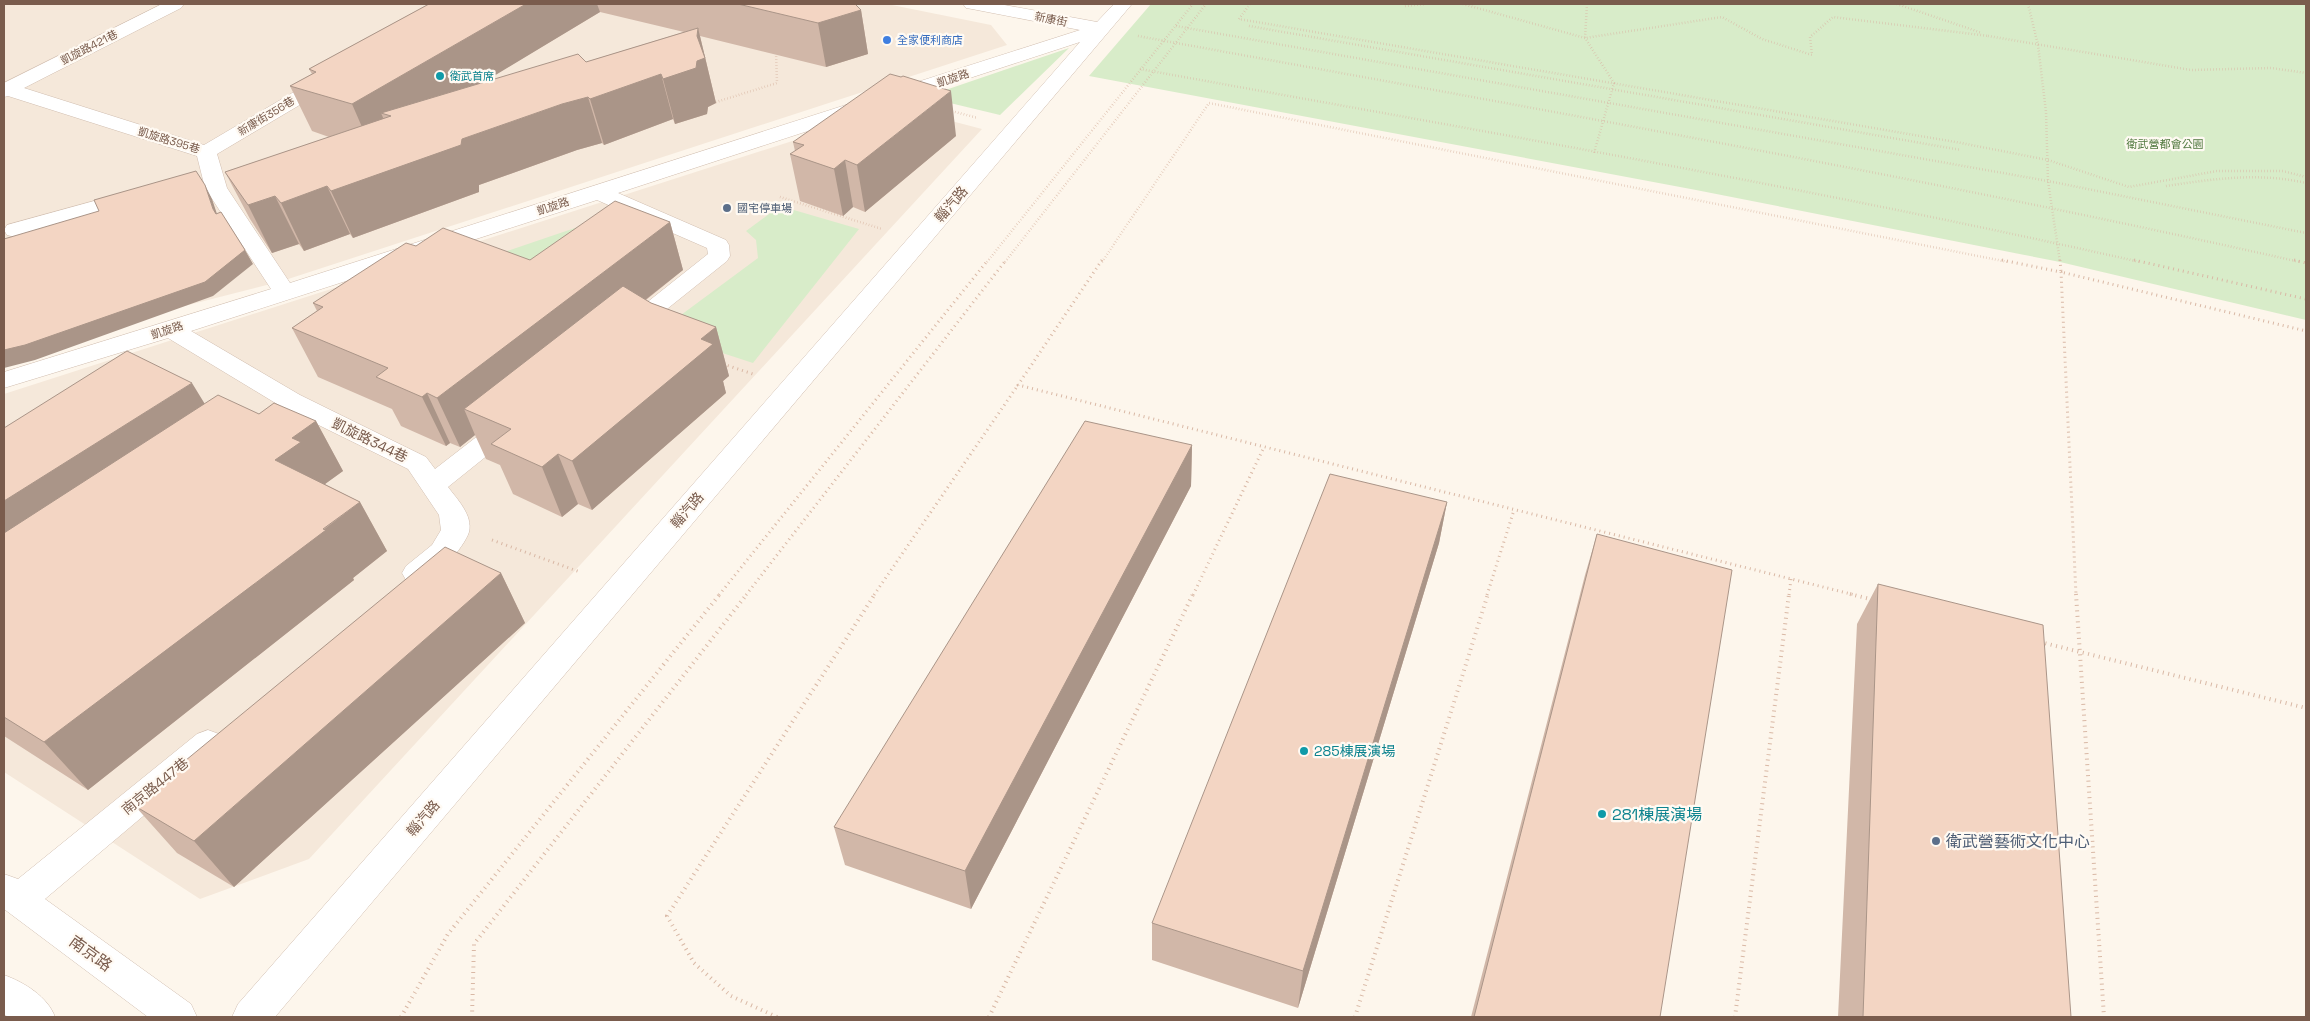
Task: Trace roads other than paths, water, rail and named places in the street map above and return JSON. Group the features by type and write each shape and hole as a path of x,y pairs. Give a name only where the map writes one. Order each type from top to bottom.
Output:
{"street":[{"name":"凱旋路421巷","path":"5,90 175,4"},
{"name":"新康街","path":"972,4 1101,29"},
{"name":"輜汽路","path":"251,1017 1123,4"},
{"name":"凱旋路","path":"4,380 171,329 1101,29"},
{"name":"新康街356巷","path":"206,152 348,68"},
{"name":"凱旋路395巷","path":"5,90 206,152 203,177 216,188 284,292"},
{"path":"15,230 155,190"},
{"path":"598,192 718,245 719,256 610,343"},
{"name":"凱旋路344巷","path":"171,329 291,401 417,464 432,485"},
{"path":"266,417 291,401"},
{"path":"396,590 442,552 455,531 453,514 432,485 525,411"},
{"name":"南京路447巷","path":"11,894 233,722"},
{"name":"南京路","path":"11,894 178,1017"},
{"path":"4,992 37,1017"}],"place":[{"name":"全家便利商店","path":"887,40"},
{"name":"衛武首席","path":"440,76"},
{"name":"國宅停車場","path":"727,208"},
{"name":"285棟展演場","path":"1304,751"},
{"name":"281棟展演場","path":"1602,814"},
{"name":"衛武營藝術文化中心","path":"1936,841"}],"park label":[{"name":"衛武營都會公園","path":"2165,144"}]}
